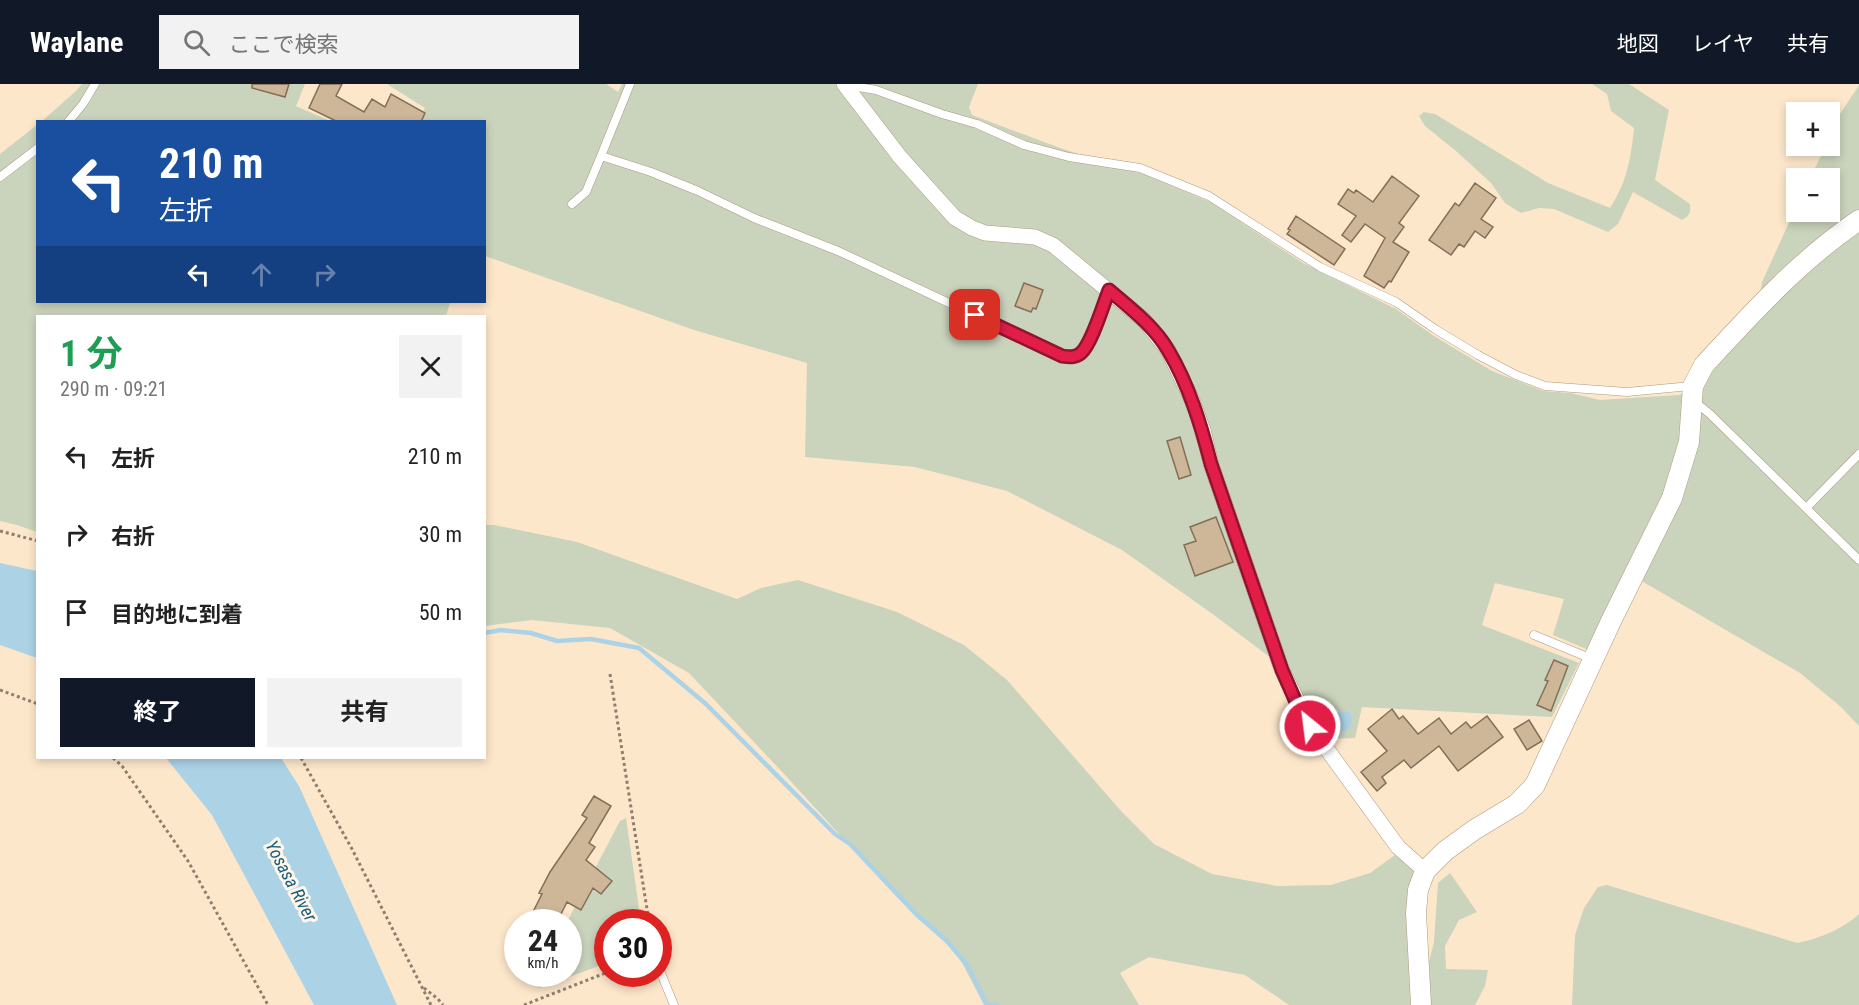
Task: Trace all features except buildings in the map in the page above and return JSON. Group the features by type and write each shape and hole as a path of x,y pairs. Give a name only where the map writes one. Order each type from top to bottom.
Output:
{"street":[{"path":"845,84 900,157 955,218 972,228 985,232 1035,237 1053,245 1144,320 1163,343 1192,400 1203,430 1211,464 1282,670 1296,702 1310,726 1398,847 1425,871"},
{"path":"1421,1005 1416,913 1418,890 1425,871 1445,851 1517,804 1535,785 1672,498 1689,442 1692,393 1704,365 1757,308 1813,254 1859,220"}],"lane":[{"path":"70,120 95,84"},
{"path":"572,204 586,192 630,84"},
{"path":"845,84 876,90 977,124 1024,145 1069,156 1140,168 1209,196 1320,267 1396,302 1478,355 1516,375 1545,386 1627,392 1692,393 1710,414 1859,560"},
{"path":"0,177 36,150"},
{"path":"601,156 651,172 698,191 754,218 838,251 1062,356 1073,357 1080,354 1087,345 1109,290"},
{"path":"1806,508 1859,454"},
{"path":"1534,636 1593,660"},
{"path":"667,987 674,1005"}],"path":[{"path":"0,531 36,540"},
{"path":"610,674 647,909"},
{"path":"0,690 36,703"},
{"path":"114,759 122,766 188,861 268,1005"},
{"path":"303,759 352,849 431,1005"},
{"path":"524,1005 594,978"},
{"path":"423,987 443,1005"}],"green space":[{"path":"82,84 305,84 296,106 328,120 43,120"},
{"path":"387,84 606,84 618,92 622,84 978,84 969,107 972,115 1063,149 1143,174 1210,202 1303,263 1396,309 1434,336 1492,371 1543,391 1570,393 1600,400 1679,395 1699,387 1756,320 1762,282 1789,222 1840,222 1840,168 1815,168 1821,156 1840,156 1840,115 1859,85 1859,726 1841,707 1800,673 1629,572 1591,651 1553,635 1564,599 1495,583 1482,625 1579,663 1552,717 1362,707 1355,738 1331,739 1310,711 1287,670 1122,550 1007,491 915,467 805,457 807,363 694,330 486,256 486,120 419,120 425,108"},
{"path":"1592,84 1629,84 1669,110 1655,180 1690,204 1687,217 1682,220 1633,192 1618,224 1608,232 1554,209 1539,208 1521,213 1505,203 1491,183 1425,126 1419,116 1424,112 1435,114 1548,183 1610,208 1627,170 1634,128 1611,111 1607,94"},
{"path":"36,126 36,303 450,303 446,315 36,315 36,532 0,521 0,154"},
{"path":"486,525 577,542 737,599 761,588 798,580 897,612 964,645 1007,680 1121,811 1154,844 1212,874 1277,886 1331,885 1370,873 1395,855 1417,874 1427,969 1434,942 1438,883 1450,873 1477,912 1459,920 1445,946 1446,969 1488,970 1485,986 1475,1005 1289,1005 1245,975 1149,957 1120,973 1139,1005 984,1005 958,955 893,893 689,673 610,628 532,620 486,626"},
{"path":"626,818 639,909 594,909 594,968 582,972 582,909 574,909 620,821"},
{"path":"1607,885 1797,943 1830,933 1859,914 1859,1005 1572,1005 1575,935 1584,908 1598,887"}],"water":[{"path":"0,563 36,571 36,658 0,645"},
{"path":"1337,712 1350,712 1352,718 1350,728 1336,731 1332,721 1333,715"},
{"name":"Yosasa River","path":"167,759 282,759 299,786 397,1005 314,1005 212,815"}],"waterway":[{"path":"486,633 501,630 531,633 557,641 591,639 639,648 706,704 835,834 850,844 917,915 946,940 968,966 987,1005 997,1005"}],"route":[{"path":"975,315 1062,356 1073,357 1080,354 1087,345 1109,290 1144,320 1158,336 1168,350 1192,400 1203,430 1211,464 1282,670 1310,726"}]}
